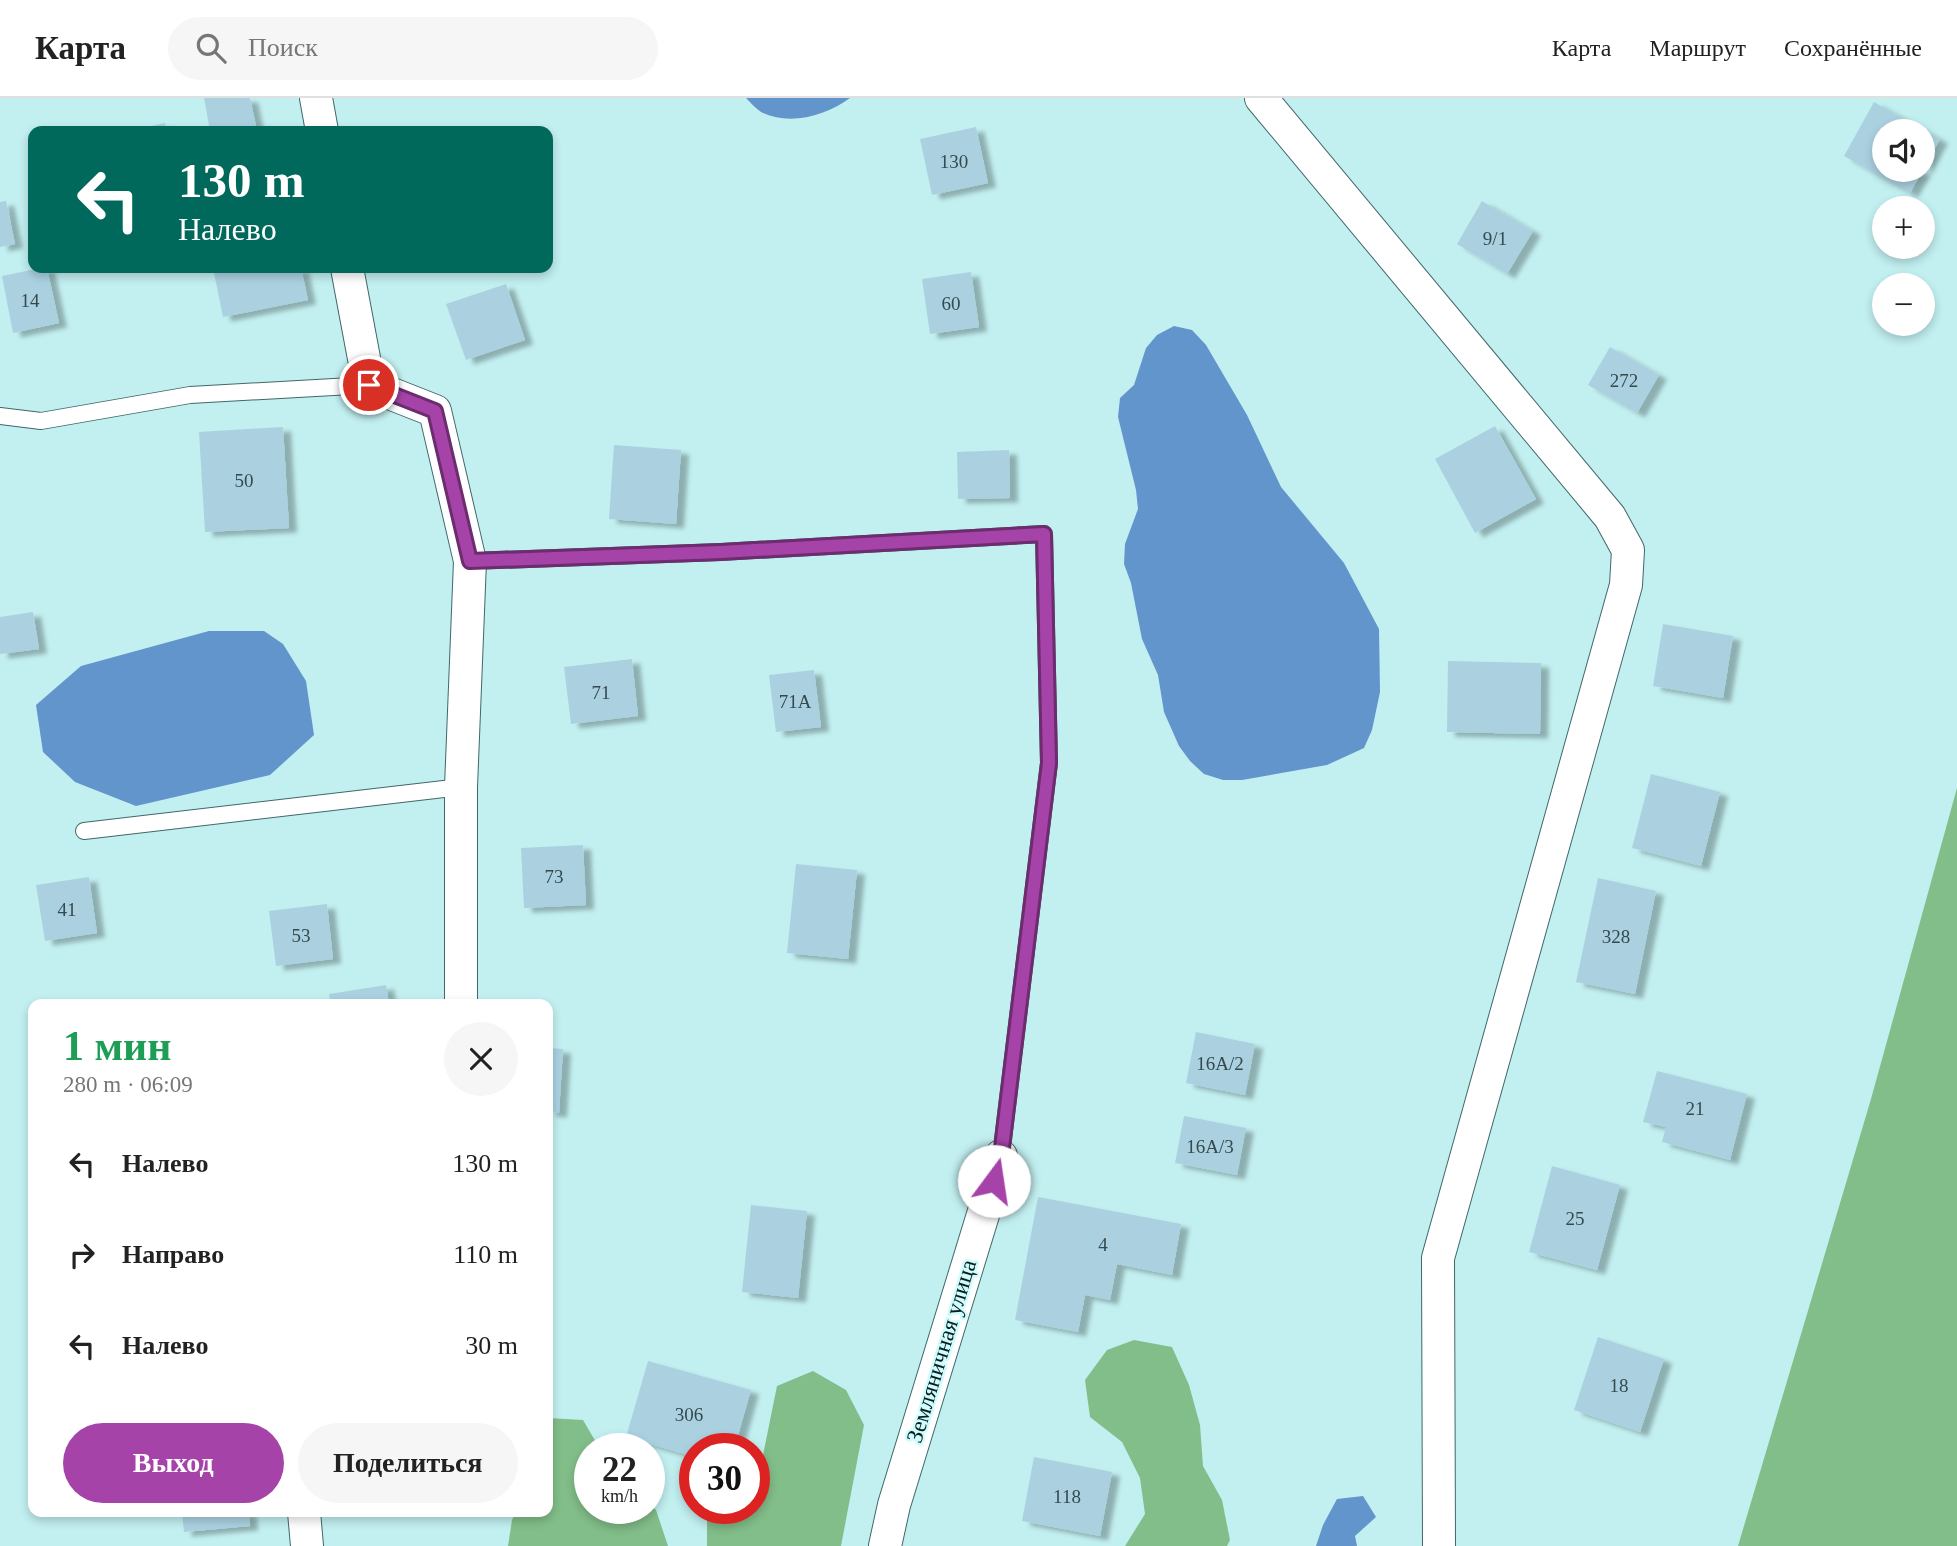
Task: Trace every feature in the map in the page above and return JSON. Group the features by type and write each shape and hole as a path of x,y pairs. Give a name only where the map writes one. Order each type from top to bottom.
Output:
{"street":[{"path":"316,98 321,126"},
{"path":"1261,98 1610,517 1628,550 1626,585 1438,1258 1439,1546"},
{"path":"348,273 369,385 435,411 470,561 461,787 461,999"},
{"name":"Земляничная улица","path":"885,1546 894,1505 1001,1156"},
{"path":"304,1517 307,1546"}],"lane":[{"path":"0,416 41,422 190,395 369,385"},
{"path":"470,561 721,552 1044,534 1049,763 1001,1156"},
{"path":"84,831 461,787"}],"green space":[{"path":"1957,788 1957,1546 1738,1546 1871,1099"},
{"path":"1134,1340 1172,1347 1189,1385 1200,1425 1203,1466 1222,1500 1230,1540 1227,1546 1125,1546 1145,1514 1140,1478 1122,1442 1090,1417 1085,1380 1107,1350"},
{"path":"813,1371 846,1390 864,1425 841,1546 707,1546 707,1524 770,1524 770,1433 767,1433 777,1386"},
{"path":"553,1418 583,1420 591,1433 574,1433 574,1524 661,1524 668,1546 508,1546 514,1517 553,1517"}],"water":[{"path":"746,98 850,98 820,114 785,119 763,113"},
{"path":"1174,326 1192,330 1206,345 1247,415 1281,487 1344,563 1379,629 1380,692 1372,730 1364,748 1327,765 1242,780 1223,780 1204,774 1179,746 1164,712 1158,675 1142,639 1131,583 1124,564 1125,544 1138,509 1118,417 1120,398 1134,385 1146,348 1157,335"},
{"path":"209,631 264,631 283,644 306,681 314,735 270,775 136,806 75,782 43,752 36,705 81,666"},
{"path":"1363,1496 1376,1517 1355,1536 1357,1546 1316,1546 1323,1525 1337,1499"}],"building":[{"path":"204,98 250,98 256,126 209,126"},
{"path":"1874,102 1904,119 1872,119 1872,172 1844,156"},
{"path":"976,127 988,183 932,195 920,139"},
{"path":"1890,182 1916,182 1910,193"},
{"path":"6,201 15,244 0,247 0,202"},
{"path":"1482,201 1533,231 1507,274 1457,244"},
{"path":"28,271 28,273 48,273 59,323 13,333 2,276"},
{"path":"971,272 979,327 930,334 922,279"},
{"path":"214,273 302,273 308,300 223,317"},
{"path":"506,284 525,340 466,360 446,304"},
{"path":"1610,347 1659,375 1637,413 1588,385"},
{"path":"1495,426 1536,499 1475,533 1435,459"},
{"path":"283,427 289,528 205,532 199,432"},
{"path":"614,445 681,450 676,524 609,519"},
{"path":"1009,450 1010,498 958,499 957,452"},
{"path":"33,612 39,649 0,654 0,617"},
{"path":"1663,624 1733,636 1723,698 1653,686"},
{"path":"632,659 638,716 571,724 564,667"},
{"path":"1448,661 1541,663 1540,734 1447,732"},
{"path":"814,670 821,727 776,732 769,675"},
{"path":"1651,774 1720,792 1701,866 1632,848"},
{"path":"583,845 586,905 524,908 521,848"},
{"path":"796,864 857,870 848,959 787,953"},
{"path":"89,877 97,933 45,941 36,885"},
{"path":"1598,878 1656,891 1635,994 1576,982"},
{"path":"327,904 333,959 276,966 269,911"},
{"path":"386,985 388,999 330,999 329,994"},
{"path":"1196,1032 1255,1044 1245,1095 1186,1083"},
{"path":"553,1048 563,1049 559,1113 553,1112"},
{"path":"1657,1071 1747,1094 1730,1160 1662,1142 1666,1127 1643,1122"},
{"path":"1184,1116 1246,1128 1237,1175 1175,1163"},
{"path":"1552,1166 1620,1185 1597,1270 1529,1252"},
{"path":"1038,1197 1181,1224 1172,1275 1117,1264 1110,1300 1085,1295 1078,1332 1015,1320"},
{"path":"751,1205 807,1211 798,1298 742,1292"},
{"path":"1598,1337 1664,1359 1640,1432 1574,1410"},
{"path":"648,1361 751,1390 739,1433 679,1433 679,1452 665,1448 665,1433 627,1433"},
{"path":"1034,1457 1112,1472 1100,1536 1022,1521"},
{"path":"182,1517 249,1517 250,1526 184,1532"}],"route":[{"path":"369,385 435,411 470,561 721,552 1044,534 1049,763 1001,1156 994,1181"}]}
